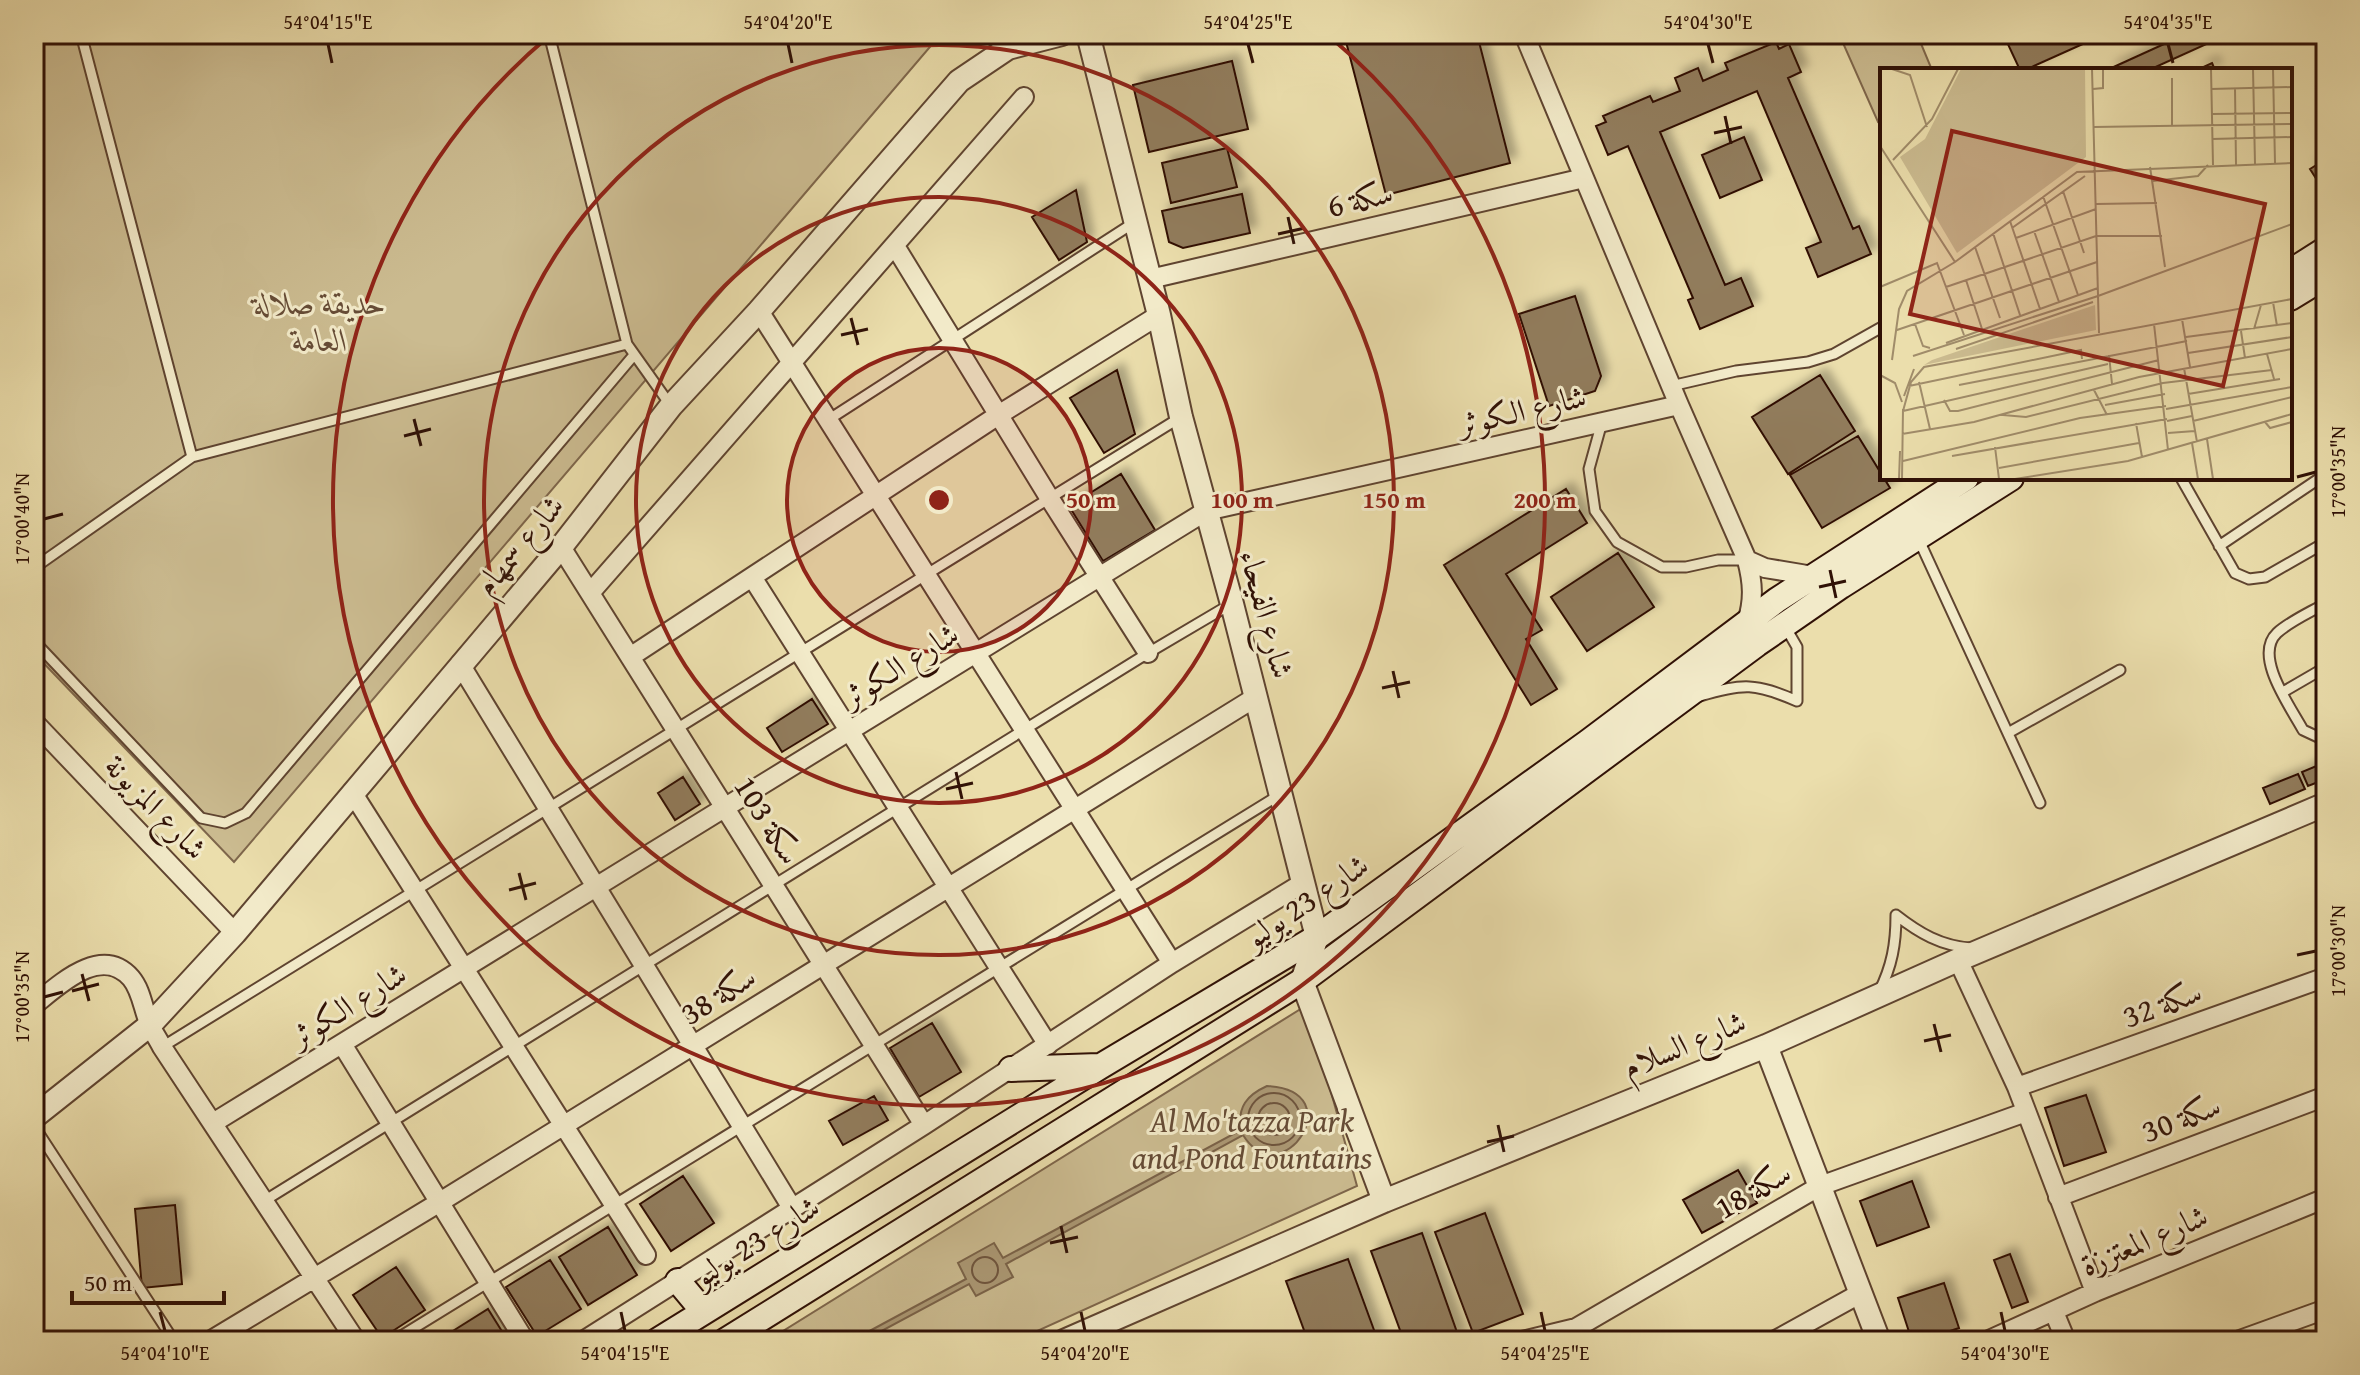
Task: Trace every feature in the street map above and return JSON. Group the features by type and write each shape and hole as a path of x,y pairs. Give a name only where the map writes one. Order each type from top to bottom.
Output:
{"main road":[{"path":"2292,271 2326,249"},
{"path":"2292,297 2321,282"},
{"name":"شارع 23 يوليو","path":"657,1341 1101,1066 1317,937 1588,742 1747,622 1963,480"},
{"name":"شارع 23 يوليو","path":"725,1341 1302,981 1785,625 2008,480"},
{"path":"1011,1069 1101,1066"},
{"path":"678,1281 703,1311"}],"street":[{"name":"شارع سمهام","path":"34,1117 150,1025 235,933 561,547 671,406 759,311 959,81 1008,48 1062,34"},
{"name":"شارع الفيحاء","path":"1088,34 1159,315 1181,417 1317,937"},
{"path":"1524,34 1747,560 1753,582 1752,606 1747,622"},
{"path":"590,593 1024,97"},
{"name":"سكة 6","path":"1150,279 1584,178"},
{"path":"895,246 1148,653"},
{"path":"759,311 1172,963"},
{"path":"630,657 1000,414 1159,315"},
{"name":"شارع الكوثر","path":"213,1123 1206,511 1679,405"},
{"name":"سكة 103","path":"561,547 924,1125"},
{"path":"1747,560 1765,568 1813,576"},
{"path":"752,577 1048,1045"},
{"path":"460,664 792,1208"},
{"name":"سكة 38","path":"210,1341 564,1126 1256,697"},
{"name":"شارع المزيونة","path":"34,722 235,933"},
{"path":"352,792 646,1255"},
{"name":"شارع السلام","path":"1064,1341 1384,1201 1766,1046 1958,960 2326,804"},
{"path":"583,1341 1172,963 1303,883"},
{"path":"1317,937 1302,981 1384,1201"},
{"path":"1958,960 2017,1087 2095,1292"},
{"path":"34,1005 69,977 93,965 110,965 131,978 162,1047 356,1341"},
{"name":"سكة 32","path":"2017,1087 2326,977"},
{"path":"342,1044 525,1341"},
{"path":"1766,1046 1879,1341"},
{"name":"سكة 30","path":"2058,1197 2326,1096"},
{"name":"سكة 18","path":"1522,1341 1576,1328 1820,1186 2026,1112"},
{"name":"شارع المعتززة","path":"1987,1341 2095,1292 2326,1198"},
{"path":"1774,1341 1861,1293"},
{"path":"2237,1341 2326,1309"},
{"path":"2054,1312 2066,1341"}],"lane":[{"path":"81,34 192,457"},
{"path":"549,34 627,344 671,406"},
{"path":"828,420 1135,222"},
{"path":"1671,386 1736,371 1808,362 1834,354 1880,328"},
{"path":"34,568 192,457 627,344"},
{"path":"34,641 201,818 225,823 246,813 634,355"},
{"path":"162,1047 1181,417"},
{"path":"1602,422 1589,469 1595,511 1617,542 1662,567 1747,560"},
{"path":"2219,546 2326,474"},
{"path":"2182,480 2235,573 2249,579 2265,577 2326,542"},
{"path":"1918,538 2040,803"},
{"path":"2326,603 2277,632 2268,645 2268,661 2303,730 2318,737 2326,733"},
{"path":"264,1201 1232,604"},
{"path":"1677,703 1735,686 1764,687 1797,701 1797,647 1785,625"},
{"path":"2283,692 2326,667"},
{"path":"2008,733 2120,670"},
{"path":"393,1341 1281,794"},
{"path":"1877,997 1889,972 1896,944 1896,915 1920,934 1955,947 1983,950"},
{"path":"34,1126 174,1341"}],"green space":[{"name":"حديقة صلالة العامة","path":"34,34 941,34 234,862 34,653"},
{"path":"1839,34 1917,34 1931,68 1880,68 1878,122"},
{"name":"Al Mo'tazza Park and Pond Fountains","path":"1307,1005 1357,1186 1015,1341 767,1341"}],"water":[{"path":"1267,1086 1292,1092 1305,1104 1307,1120 1302,1135 1290,1148 1275,1154 1259,1151 1243,1135 1006,1264 1013,1277 976,1296 969,1284 863,1341 851,1341 966,1279 958,1263 994,1243 1003,1258 1241,1130 1242,1108 1254,1093"}],"building":[{"path":"1344,34 1477,34 1510,163 1386,195"},
{"path":"2019,34 2105,34 2029,68 2019,68 2006,40"},
{"path":"2160,34 2178,34 2163,41"},
{"path":"2186,34 2221,34 2222,37 2153,68 2111,68"},
{"path":"1776,42 1779,49 1789,44 1801,72 1788,78 1853,229 1859,226 1871,254 1818,277 1806,248 1821,242 1757,91 1660,132 1725,285 1741,278 1753,306 1700,329 1688,300 1693,298 1628,146 1608,155 1596,126 1606,122 1603,116 1650,96 1653,102 1680,91 1675,78 1698,68 1703,81 1728,70 1725,63"},
{"path":"1232,61 1248,129 1149,152 1133,85"},
{"path":"1744,137 1762,180 1720,198 1702,155"},
{"path":"1227,148 1237,187 1171,203 1162,163"},
{"path":"2326,159 2326,194 2310,169"},
{"path":"1076,190 1087,242 1059,260 1032,217"},
{"path":"1242,194 1250,233 1183,248 1169,242 1162,211"},
{"path":"1575,296 1601,376 1595,391 1549,406 1519,314"},
{"path":"1117,370 1135,434 1104,453 1070,398"},
{"path":"1820,375 1855,431 1788,474 1752,417"},
{"path":"1858,436 1880,472 1880,480 1885,480 1890,488 1822,528 1790,475"},
{"path":"1121,474 1155,530 1103,561 1069,506"},
{"path":"1566,489 1587,523 1506,574 1542,630 1526,639 1557,689 1531,705 1444,565"},
{"path":"1618,553 1654,607 1587,651 1551,597"},
{"path":"812,699 828,724 782,752 767,728"},
{"path":"2326,762 2326,779 2308,786 2302,772"},
{"path":"2298,774 2305,789 2270,804 2263,788"},
{"path":"683,777 700,804 675,820 658,793"},
{"path":"932,1023 961,1072 919,1097 890,1048"},
{"path":"2086,1095 2106,1152 2064,1166 2045,1108"},
{"path":"874,1096 888,1120 843,1145 829,1121"},
{"path":"1738,1170 1757,1203 1702,1233 1683,1200"},
{"path":"683,1176 714,1223 671,1251 640,1204"},
{"path":"1912,1181 1929,1227 1877,1246 1860,1201"},
{"path":"175,1205 182,1284 142,1288 135,1209"},
{"path":"1485,1213 1523,1314 1473,1333 1435,1232"},
{"path":"608,1227 637,1275 588,1305 559,1257"},
{"path":"1422,1233 1459,1338 1451,1341 1404,1341 1371,1251"},
{"path":"2010,1254 2028,1302 2012,1308 1994,1260"},
{"path":"1348,1259 1378,1341 1308,1341 1286,1281"},
{"path":"550,1260 581,1309 537,1336 506,1287"},
{"path":"396,1267 425,1310 382,1338 353,1295"},
{"path":"1944,1283 1959,1328 1912,1341 1898,1298"},
{"path":"488,1309 508,1341 452,1341 448,1334"}]}
